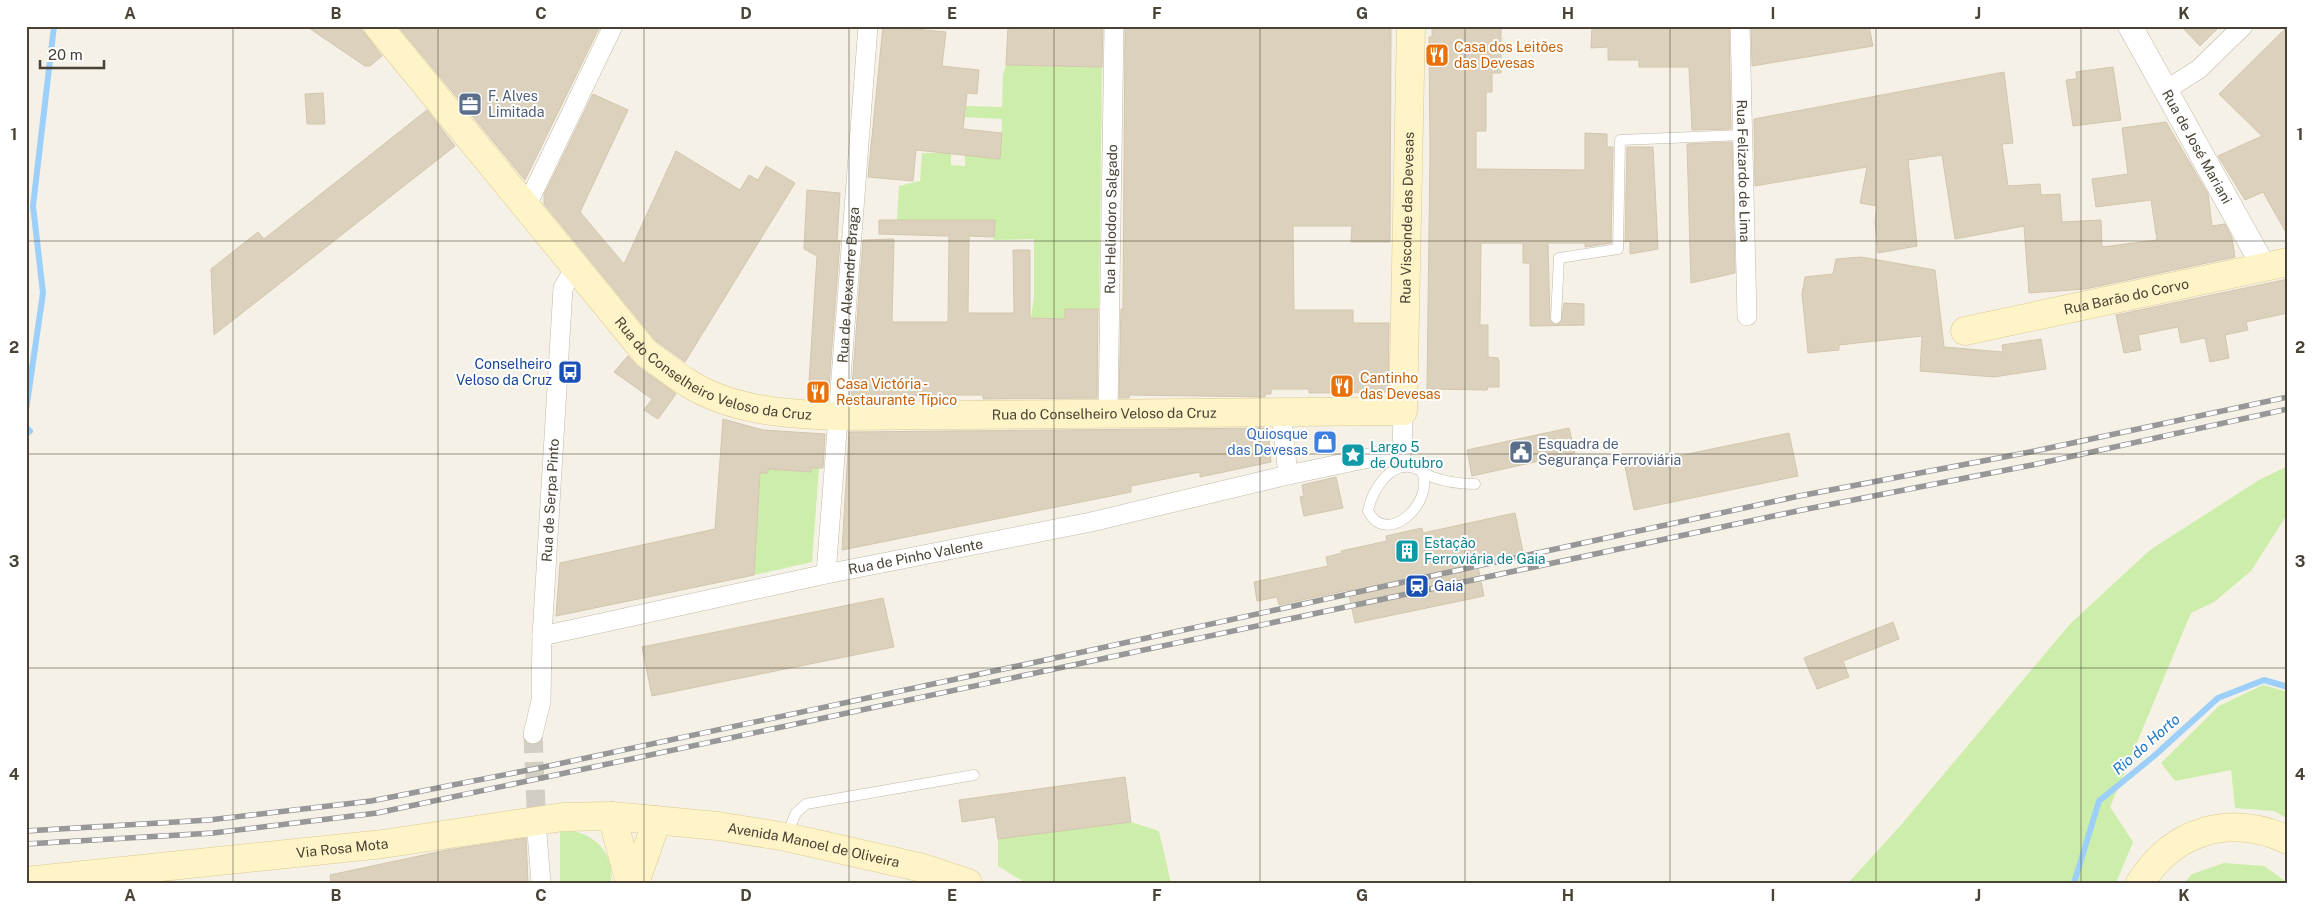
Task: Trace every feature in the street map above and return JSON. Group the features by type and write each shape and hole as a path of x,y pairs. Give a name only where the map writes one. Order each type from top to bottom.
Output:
{"main road":[{"name":"Rua do Conselheiro Veloso da Cruz","path":"378,26 644,352 690,384 731,402 785,414 838,416 1281,411"},
{"name":"Rua Visconde das Devesas","path":"1403,411 1411,26"},
{"name":"Rua Barão do Corvo","path":"1966,331 2276,265"},
{"path":"1281,411 1403,411"},
{"path":"612,816 630,883"},
{"name":"Via Rosa Mota","path":"26,881 383,844 563,817 612,816 657,820"},
{"path":"635,883 657,820"},
{"name":"Avenida Manoel de Oliveira","path":"657,820 718,826 786,837 923,868 968,883"},
{"path":"2140,883 2160,857 2174,846 2207,831 2241,826 2265,830 2288,840"}],"street":[{"path":"526,207 613,26"},
{"name":"Rua de Alexandre Braga","path":"826,574 868,26"},
{"name":"Rua Heliodoro Salgado","path":"1108,413 1114,26"},
{"name":"Rua Felizardo de Lima","path":"1740,26 1747,316"},
{"name":"Rua de José Mariani","path":"2130,26 2166,90 2276,265"},
{"path":"2166,90 2199,69 2243,26"},
{"name":"Rua de Serpa Pinto","path":"533,734 541,701 542,636 564,288 575,268"},
{"path":"1281,411 1288,475 1403,460 1403,411"},
{"name":"Rua de Pinho Valente","path":"542,636 826,574 1090,522 1288,475"},
{"path":"537,833 541,883"}],"lane":[{"path":"1556,318 1559,258 1618,249 1620,140 1742,135"},
{"path":"1422,472 1425,485 1422,499 1411,514 1390,525 1380,525 1372,518 1368,511 1370,501 1382,479 1403,460 1422,472 1453,483 1475,484"},
{"path":"786,837 796,812 806,804 974,775"}],"green space":[{"path":"1006,65 1102,67 1099,309 1065,309 1065,319 1031,318 1034,296 1034,239 993,240 995,220 897,220 899,186 920,181 922,153 951,153 951,165 965,166 965,153 1001,153 1002,119 965,117 966,106 1002,107 1003,75"},
{"path":"2288,466 2288,513 2251,571 2214,602 2191,613 2110,807 2133,842 2116,883 1848,883 1901,825 2070,624 2150,550 2259,480"},
{"path":"811,468 819,468 812,562 754,575 760,473 768,473 768,469 811,472"},
{"path":"2263,685 2288,692 2288,819 2274,811 2235,808 2231,770 2175,781 2161,763 2219,706"},
{"path":"1131,822 1159,831 1171,883 1026,883 998,866 998,839"},
{"path":"573,831 590,838 603,849 610,864 611,883 560,883 560,832"},
{"path":"2224,863 2264,866 2288,883 2184,883 2192,874"}],"building":[{"path":"306,26 359,26 382,56 370,66 365,66"},
{"path":"398,26 600,26 525,180"},
{"path":"883,26 946,32 942,66 979,70 977,94 967,93 963,129 1002,133 1000,159 916,150 913,181 868,177"},
{"path":"1008,26 1103,26 1102,67 1006,65"},
{"path":"1125,26 1391,26 1390,242 1351,242 1352,226 1293,226 1294,310 1353,310 1353,323 1389,323 1388,392 1309,393 1309,389 1271,389 1271,394 1265,394 1265,397 1129,395 1129,398 1119,398 1121,309 1123,309"},
{"path":"1432,26 1501,26 1501,73 1492,73 1492,92 1486,92 1486,131 1476,131 1476,169 1585,170 1585,133 1607,134 1607,147 1613,147 1611,243 1585,247 1585,243 1548,243 1550,321 1555,325 1561,322 1564,303 1584,304 1584,325 1530,326 1530,263 1523,263 1523,243 1481,243 1480,325 1488,325 1488,357 1498,358 1499,361 1499,387 1488,387 1487,390 1427,389 1430,151 1429,37 1432,37"},
{"path":"1592,26 1729,26 1731,129 1692,130 1689,67 1639,67 1639,60 1608,60 1608,47 1591,48"},
{"path":"1751,26 1869,26 1873,46 1752,66"},
{"path":"2181,26 2220,26 2200,46"},
{"path":"2288,26 2288,236 2263,192 2245,200 2218,156 2262,136 2219,94"},
{"path":"2113,67 2121,120 2073,126 2066,80 2077,79 2076,72"},
{"path":"2004,72 2013,143 2002,144 2008,186 2040,184 2041,195 2060,194 2062,222 2101,220 2102,247 2157,240 2151,200 2096,207 2092,179 2128,174 2122,128 2166,122 2208,194 2212,226 2225,224 2232,238 2235,257 2085,289 2029,293 2024,226 1955,239 1942,155 1908,160 1917,246 1878,253 1875,221 1877,206 1860,203 1867,167 1755,186 1754,119"},
{"path":"323,93 325,124 307,124 305,94"},
{"path":"593,94 628,110 580,212 624,264 676,151 740,190 749,175 758,180 766,166 795,183 685,362 656,341 544,204 544,195"},
{"path":"427,110 455,146 214,335 211,269 258,232 264,239"},
{"path":"1732,142 1735,273 1691,283 1687,144"},
{"path":"1627,147 1653,147 1658,249 1630,254 1630,241 1625,242"},
{"path":"807,190 840,193 837,241 840,241 828,399 808,398 817,256 804,249"},
{"path":"879,220 995,220 994,237 969,236 968,313 1014,313 1013,250 1030,250 1030,318 1065,319 1065,309 1098,309 1097,398 983,399 983,395 920,395 908,397 908,400 851,400 863,240 894,239 892,322 948,322 949,236 879,234"},
{"path":"1861,257 1935,270 1944,347 2003,352 2002,345 2041,339 2046,369 1994,377 1920,371 1922,336 1839,345 1839,350 1808,353 1802,294 1805,277 1833,274 1836,259"},
{"path":"2288,279 2288,313 2246,322 2248,330 2225,335 2229,358 2210,362 2205,338 2181,343 2178,327 2138,335 2141,350 2124,353 2116,315"},
{"path":"628,356 636,365 676,394 658,419 644,410 652,399 614,372"},
{"path":"723,419 763,430 825,434 823,468 811,468 811,472 768,469 768,473 760,473 754,575 556,616 560,563 715,529"},
{"path":"1268,428 1271,462 1200,477 1200,472 1131,486 1131,492 842,550 849,432"},
{"name":"Esquadra de Segurança Ferroviária","path":"1569,428 1575,453 1472,476 1467,450"},
{"path":"1789,433 1798,476 1634,510 1625,467"},
{"path":"1336,477 1343,508 1304,516 1300,497 1304,496 1302,485"},
{"path":"1515,513 1523,552 1477,562 1484,596 1355,623 1348,590 1279,605 1277,597 1257,601 1254,582 1328,566 1326,557 1342,553 1341,551 1387,541 1386,536 1422,528 1423,533"},
{"path":"883,598 894,647 652,696 642,647"},
{"path":"1893,622 1899,639 1843,661 1849,677 1817,689 1804,658"},
{"path":"1125,777 1131,822 998,839 995,817 962,822 959,800"},
{"path":"526,838 528,883 331,883 330,875 447,850"}],"waterway":[{"path":"26,410 43,293 33,206 54,26"},
{"path":"26,427 30,431 26,434"},
{"name":"Rio do Horto","path":"2074,883 2099,801 2154,756 2218,698 2264,680 2288,687"}],"tunnel":[{"path":"533,734 537,832"}],"railway":[{"path":"26,831 209,820 371,801 539,768 1041,661 1799,496 2030,452 2288,397"},
{"path":"26,844 213,833 377,813 1802,510 2032,465 2288,409"}],"place":[{"name":"Casa dos Leitões das Devesas","path":"1437,55"},
{"name":"F. Alves Limitada","path":"470,104"},
{"name":"Conselheiro Veloso da Cruz","path":"570,372"},
{"name":"Cantinho das Devesas","path":"1342,386"},
{"name":"Casa Victória - Restaurante Típico","path":"818,392"},
{"name":"Quiosque das Devesas","path":"1325,442"},
{"name":"Esquadra de Segurança Ferroviária","path":"1521,452"},
{"name":"Largo 5 de Outubro","path":"1353,455"},
{"name":"Estação Ferroviária de Gaia","path":"1407,551"},
{"name":"Gaia","path":"1417,586"}]}
